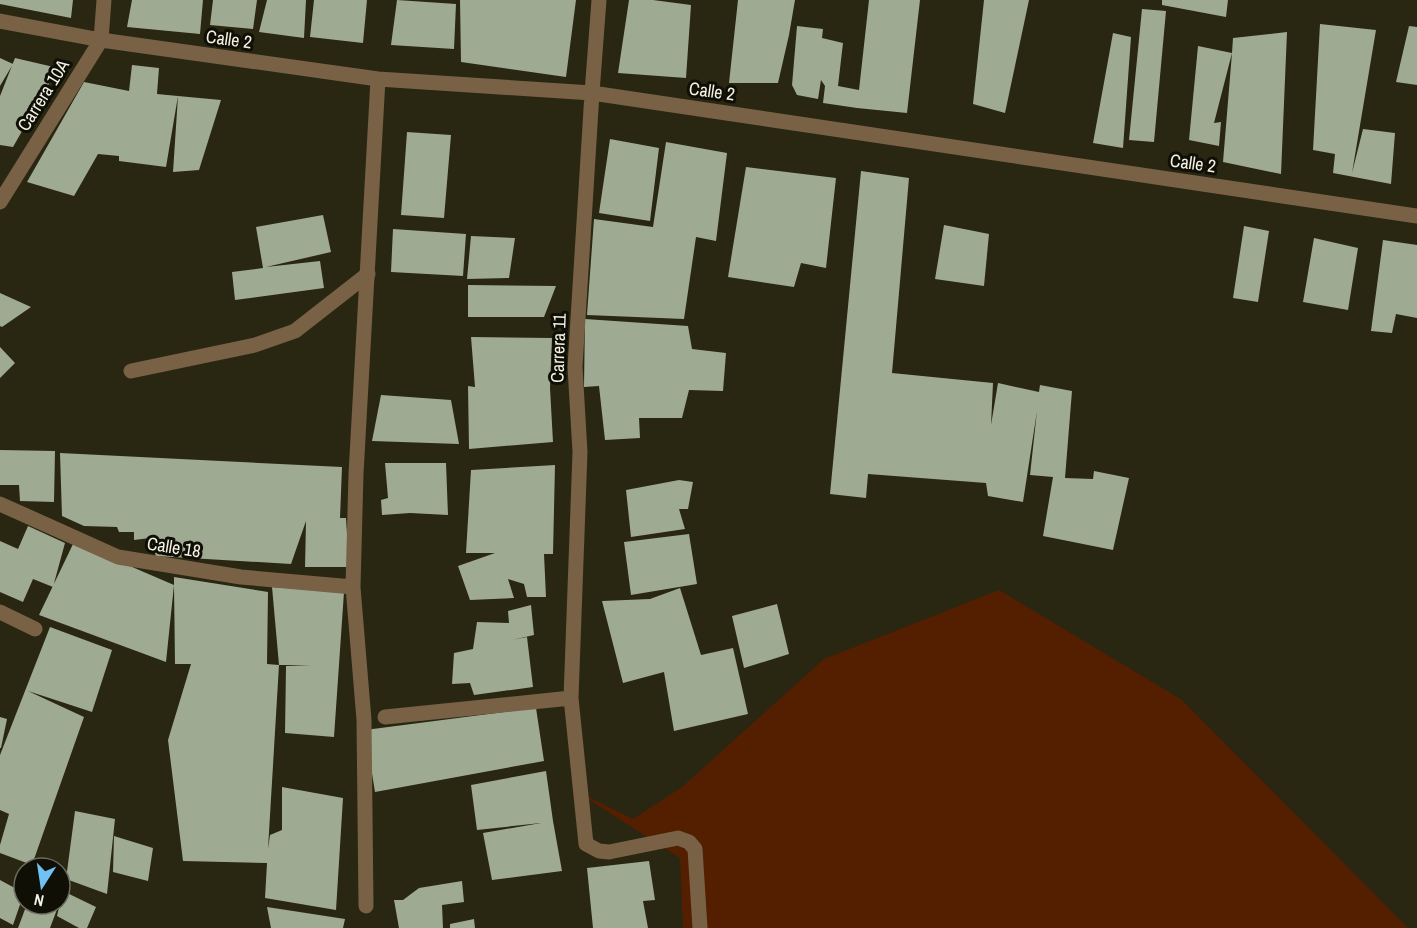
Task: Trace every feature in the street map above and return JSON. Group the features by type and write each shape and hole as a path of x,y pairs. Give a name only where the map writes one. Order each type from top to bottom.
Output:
{"street":[{"path":"101,40 105,0"},
{"name":"Carrera 11","path":"599,0 575,367 580,452 572,698 586,844 599,851 609,852 678,838 689,842 695,849 700,928"},
{"name":"Calle 2","path":"0,21 101,40 378,79 592,93 1417,216"},
{"name":"Carrera 10A","path":"0,202 101,40"},
{"path":"366,906 364,720 353,587 378,79"},
{"path":"131,371 255,345 295,332 368,274"},
{"name":"Calle 18","path":"0,504 118,557 241,578 353,587"},
{"path":"0,612 35,629"},
{"path":"385,717 572,698"}],"shaded area":[{"path":"999,590 1182,700 1408,928 683,928 680,858 569,787 633,819 682,787 824,659"}],"building":[{"path":"0,0 73,0 71,18 0,4"},
{"path":"132,0 203,0 200,34 127,27"},
{"path":"213,0 257,0 253,29 210,25"},
{"path":"267,0 306,0 304,38 259,32"},
{"path":"314,0 367,0 363,43 310,37"},
{"path":"397,0 456,4 454,49 391,45"},
{"path":"460,0 576,0 566,77 461,62"},
{"path":"629,0 653,0 691,5 686,78 618,73"},
{"path":"738,0 795,0 778,83 729,83"},
{"path":"869,0 920,0 907,113 823,103 825,86 821,80 818,99 797,95 792,85 797,26 823,29 822,38 843,43 838,86 859,90"},
{"path":"984,0 1029,0 1005,113 973,104"},
{"path":"1162,0 1228,0 1226,17 1162,5"},
{"path":"1142,9 1166,11 1154,142 1129,140"},
{"path":"1320,24 1376,30 1352,173 1363,129 1395,133 1391,184 1333,173 1335,154 1313,150"},
{"path":"1409,26 1417,27 1417,85 1396,82"},
{"path":"1287,32 1281,174 1223,162 1233,38"},
{"path":"1113,33 1131,37 1123,148 1093,143"},
{"path":"1198,46 1232,53 1214,123 1221,122 1219,146 1189,140"},
{"path":"0,58 13,64 0,86"},
{"path":"15,58 58,68 13,147 0,145 0,96"},
{"path":"132,65 159,68 157,94 178,96 166,167 119,161 119,156 98,154 74,196 27,182 84,82 129,91"},
{"path":"178,96 221,100 199,170 173,172"},
{"path":"407,132 451,135 444,218 401,215"},
{"path":"610,139 659,148 650,221 599,213"},
{"path":"666,142 727,153 716,241 696,237 684,319 587,315 594,219 653,227"},
{"path":"746,167 836,178 826,268 801,263 794,287 728,277"},
{"path":"861,171 909,178 892,373 993,383 991,425 998,383 1039,392 1040,385 1072,391 1065,478 1093,479 1094,471 1129,478 1113,550 1043,536 1053,477 1030,475 1037,411 1023,502 988,496 986,483 868,474 866,498 830,494"},
{"path":"323,215 331,252 266,267 320,261 324,288 235,300 232,272 263,268 256,227"},
{"path":"944,225 989,234 984,286 935,279"},
{"path":"1244,226 1269,231 1258,302 1233,298"},
{"path":"393,229 466,234 463,276 391,272"},
{"path":"471,236 515,238 509,278 467,279"},
{"path":"1314,238 1358,248 1348,310 1303,302"},
{"path":"1383,240 1417,245 1417,318 1396,314 1392,333 1371,331"},
{"path":"468,285 556,286 544,317 468,317"},
{"path":"0,293 31,307 2,327 0,326"},
{"path":"585,319 688,326 692,349 726,353 723,391 689,390 682,418 639,418 640,438 605,440 599,386 584,387"},
{"path":"471,337 552,338 550,388 553,442 469,449 468,386 475,387"},
{"path":"0,347 15,363 0,378"},
{"path":"381,395 451,400 459,444 372,441"},
{"path":"0,450 55,451 54,502 20,501 19,485 0,485"},
{"path":"60,453 342,467 340,518 346,518 349,567 305,567 306,521 291,564 156,556 150,538 134,540 134,532 119,532 117,527 84,526 62,516"},
{"path":"385,463 446,463 448,515 410,513 382,515 381,500 388,498"},
{"path":"555,465 553,554 544,554 546,597 527,597 524,584 508,579 514,598 470,600 458,566 495,553 466,553 471,470"},
{"path":"679,480 693,482 688,509 679,509 685,529 631,537 626,490"},
{"path":"28,526 65,543 53,587 33,579 23,602 0,592 0,541 18,549"},
{"path":"689,534 697,584 631,595 624,542"},
{"path":"74,542 174,585 166,662 39,615"},
{"path":"174,577 268,592 267,664 279,665 268,849 270,835 282,830 282,787 343,798 336,910 265,898 267,863 183,861 168,740 191,664 175,664"},
{"path":"272,587 344,592 334,737 285,733 286,666 310,665 279,665"},
{"path":"680,588 701,655 733,648 748,714 674,731 664,672 623,683 602,601 650,599"},
{"path":"777,604 789,654 744,668 732,616"},
{"path":"531,605 534,635 512,640 527,637 533,687 474,695 470,683 452,684 454,653 473,649 477,622 509,623 508,611"},
{"path":"50,627 112,650 92,712 28,691 84,717 35,856 12,858 0,853 9,814 0,810 0,755"},
{"path":"536,708 544,761 375,792 365,730"},
{"path":"0,717 7,719 1,748 0,748"},
{"path":"546,771 562,871 492,880 483,833 541,823 477,830 471,785"},
{"path":"75,811 115,819 107,894 72,881 72,856 69,856"},
{"path":"114,836 153,848 148,881 113,872"},
{"path":"649,861 655,900 643,901 648,928 593,928 587,868"},
{"path":"0,880 12,886 12,916 16,916 13,925 0,918"},
{"path":"462,881 464,902 442,905 443,928 399,928 394,900 403,900 419,888"},
{"path":"72,895 96,907 87,928 79,928 57,916 72,916"},
{"path":"267,907 345,919 343,928 271,928"},
{"path":"22,916 54,916 50,928 18,928"},
{"path":"474,919 475,928 450,928 450,924"}]}
